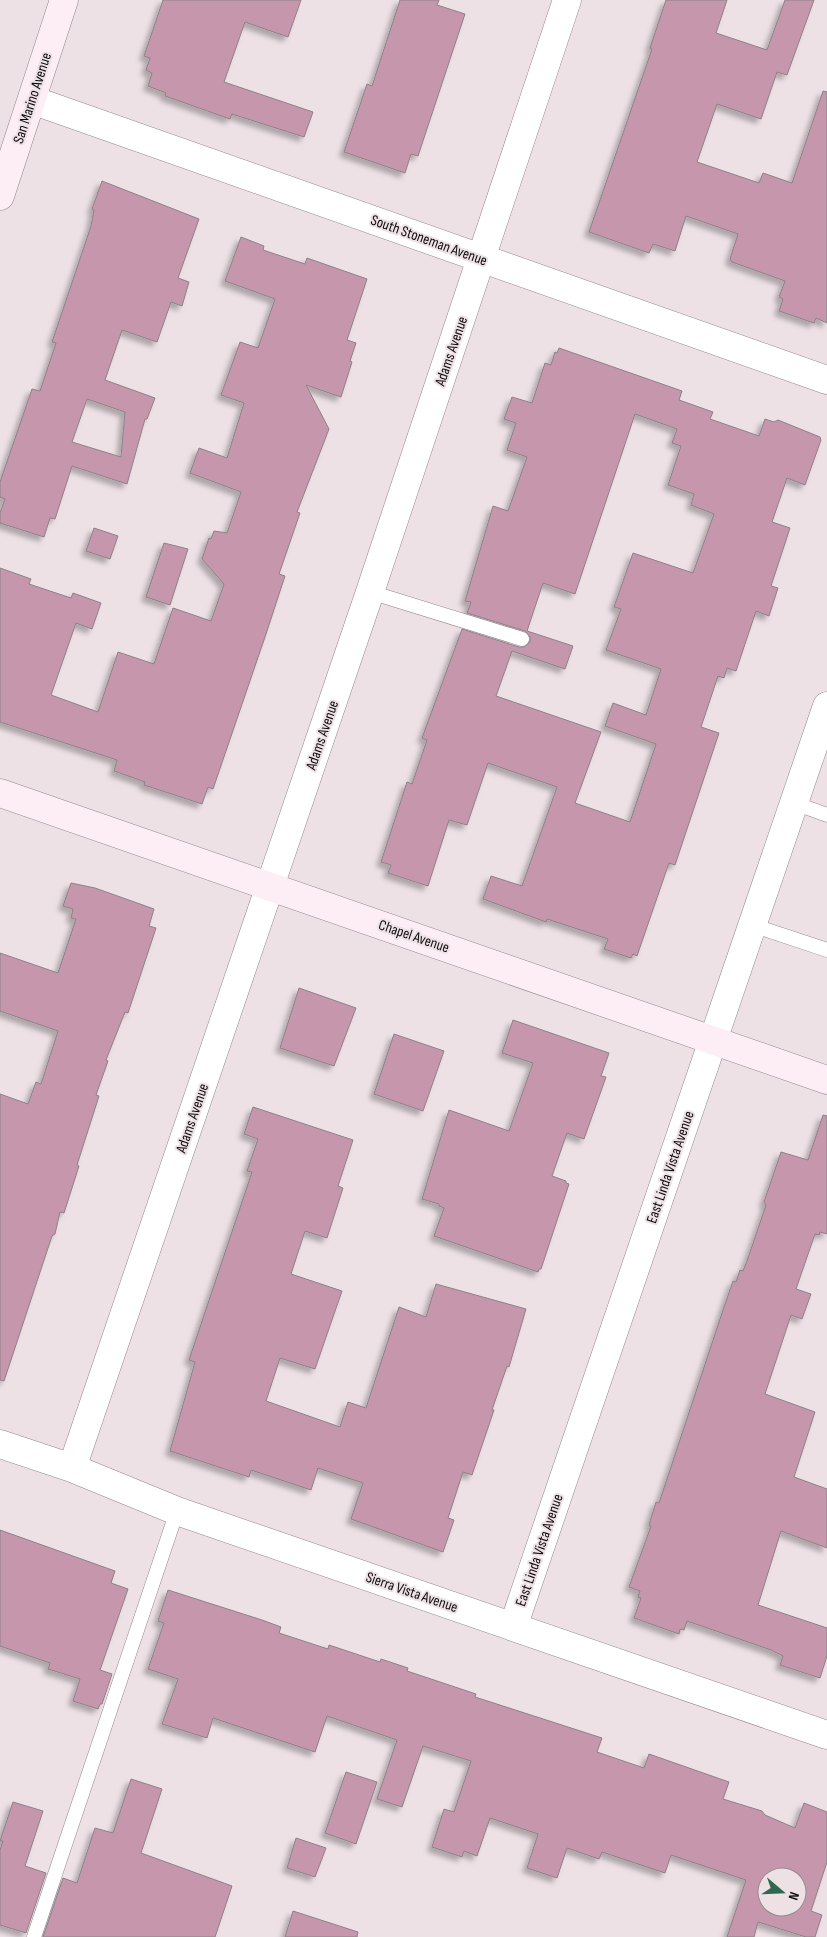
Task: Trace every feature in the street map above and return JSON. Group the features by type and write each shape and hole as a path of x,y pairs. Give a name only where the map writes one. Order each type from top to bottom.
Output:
{"street":[{"name":"San Marino Avenue","path":"0,196 64,0"},
{"name":"Adams Avenue","path":"72,1468 271,886 567,0"},
{"name":"South Stoneman Avenue","path":"32,100 827,380"},
{"name":"East Linda Vista Avenue","path":"513,1627 794,804 823,734 827,706"},
{"name":"Chapel Avenue","path":"0,793 827,1080"},
{"name":"Sierra Vista Avenue","path":"0,1444 72,1468 177,1511 827,1735"}],"lane":[{"path":"370,592 522,639"},
{"path":"794,804 827,814"},
{"path":"752,925 827,950"},
{"path":"34,1937 177,1511"}],"building":[{"path":"163,0 301,0 288,37 245,22 224,82 313,112 304,137 232,114 230,119 165,96 166,93 148,86 152,73 146,70 150,58 144,56"},
{"path":"400,0 439,0 437,5 465,14 418,156 411,154 405,173 344,152 367,84 372,86"},
{"path":"666,0 727,0 716,33 767,50 785,0 814,0 787,75 777,72 761,119 717,104 697,162 759,183 763,173 792,183 823,91 827,92 827,323 816,318 814,323 779,311 783,299 779,297 785,281 732,262 730,259 738,234 686,216 675,251 653,244 649,253 589,232 652,49 650,48"},
{"path":"102,181 199,219 178,278 189,282 182,306 171,302 157,342 122,330 105,380 155,398 147,419 145,419 127,484 72,466 55,519 50,518 44,537 0,523 0,513 5,499 0,497 0,482 32,389 40,391 56,343 52,342 91,226 94,210 92,209","holes":["87,399 125,412 121,457 72,442"]},
{"path":"241,237 264,246 263,250 305,264 307,258 367,279 347,340 356,343 341,397 306,385 329,429 297,512 300,513 279,574 285,576 266,634 213,789 208,787 202,804 144,785 145,782 114,771 117,760 0,722 0,568 31,579 29,584 71,598 73,593 101,603 92,629 76,623 51,695 98,712 118,652 154,664 173,608 211,621 224,584 202,559 209,538 211,539 214,531 227,533 241,492 190,473 199,448 227,458 244,403 221,395 240,342 258,348 275,299 225,281"},
{"path":"559,348 682,391 679,400 713,412 710,419 759,436 765,419 774,422 778,420 820,437 821,440 805,485 787,478 772,522 790,528 771,586 778,588 769,616 756,611 736,671 727,668 724,678 718,676 701,727 719,733 675,865 669,863 637,956 633,954 631,958 604,949 608,939 547,919 546,922 483,899 491,876 522,886 557,787 488,763 467,825 449,820 428,886 388,873 391,865 381,862 407,782 412,784 427,740 422,738 462,629 519,647 524,647 530,642 530,637 525,631 467,613 471,602 465,601 493,506 508,511 527,457 507,450 516,423 504,419 512,397 532,403 545,363 551,365 555,352 557,353","holes":["635,414 677,429 672,443 681,446 668,485 694,494 691,505 714,514 693,573 633,553 614,607 621,609 606,650 661,669 646,715 613,703 605,726 656,744 630,822 575,803 601,732 496,696 512,651 565,669 573,646 527,631 543,583 575,594"]},
{"path":"94,528 118,536 110,559 86,551"},
{"path":"164,543 188,549 170,605 146,597"},
{"path":"71,883 95,888 154,909 149,926 156,928 128,1013 125,1012 106,1060 108,1061 96,1095 99,1096 77,1165 79,1166 64,1213 60,1212 55,1234 52,1236 4,1381 0,1380 0,1094 28,1104 36,1082 41,1084 58,1031 0,1011 0,953 58,973 76,919 71,918 73,909 63,906"},
{"path":"299,988 356,1008 334,1066 280,1048"},
{"path":"513,1020 609,1053 601,1076 606,1077 584,1139 567,1133 552,1176 569,1184 541,1269 538,1272 434,1236 444,1208 439,1206 439,1204 422,1199 449,1110 509,1131 533,1063 502,1053"},
{"path":"394,1034 444,1051 423,1111 374,1094"},
{"path":"253,1107 353,1140 338,1186 343,1188 327,1238 305,1231 291,1274 342,1291 315,1369 280,1358 266,1401 340,1427 348,1402 366,1408 399,1307 426,1317 436,1284 526,1309 509,1367 507,1366 472,1475 463,1472 448,1518 454,1520 443,1552 351,1519 363,1483 318,1468 311,1490 251,1470 249,1477 170,1451 195,1362 189,1360 252,1172 247,1171 258,1139 244,1134"},
{"path":"823,1115 827,1116 827,1234 820,1232 819,1235 815,1234 796,1289 811,1294 802,1319 791,1315 765,1394 815,1412 794,1477 827,1489 827,1548 781,1531 758,1605 827,1628 827,1656 820,1678 780,1665 783,1656 771,1650 687,1621 684,1630 680,1629 679,1634 634,1618 641,1598 638,1597 640,1591 629,1587 651,1526 649,1525 656,1502 659,1503 733,1281 736,1282 740,1270 743,1271 747,1261 781,1152 808,1160"},
{"path":"0,1530 115,1571 111,1583 128,1589 100,1670 112,1674 102,1704 100,1704 98,1709 73,1701 80,1679 48,1669 50,1663 0,1646"},
{"path":"168,1590 281,1627 279,1633 328,1649 329,1645 380,1662 381,1659 408,1668 407,1671 476,1694 475,1697 602,1738 597,1752 644,1768 649,1754 729,1782 723,1799 762,1811 765,1815 795,1828 804,1803 827,1812 827,1862 811,1911 822,1915 815,1937 806,1937 758,1922 754,1937 727,1937 746,1880 671,1855 665,1873 602,1852 599,1859 567,1848 557,1878 527,1868 538,1834 490,1818 477,1856 464,1851 462,1857 432,1847 444,1809 454,1812 471,1761 423,1746 402,1807 377,1799 397,1740 327,1716 315,1752 213,1718 207,1738 162,1724 178,1679 148,1669 164,1623 158,1621"},
{"path":"346,1772 377,1782 356,1844 325,1833"},
{"path":"131,1779 162,1789 141,1853 232,1886 215,1937 43,1937 63,1878 77,1883 95,1828 113,1833"},
{"path":"13,1802 43,1811 25,1866 46,1873 26,1933 0,1925 0,1850 3,1841 0,1841"},
{"path":"296,1838 326,1848 315,1877 287,1868"},
{"path":"293,1911 358,1932 357,1937 285,1937"}]}
